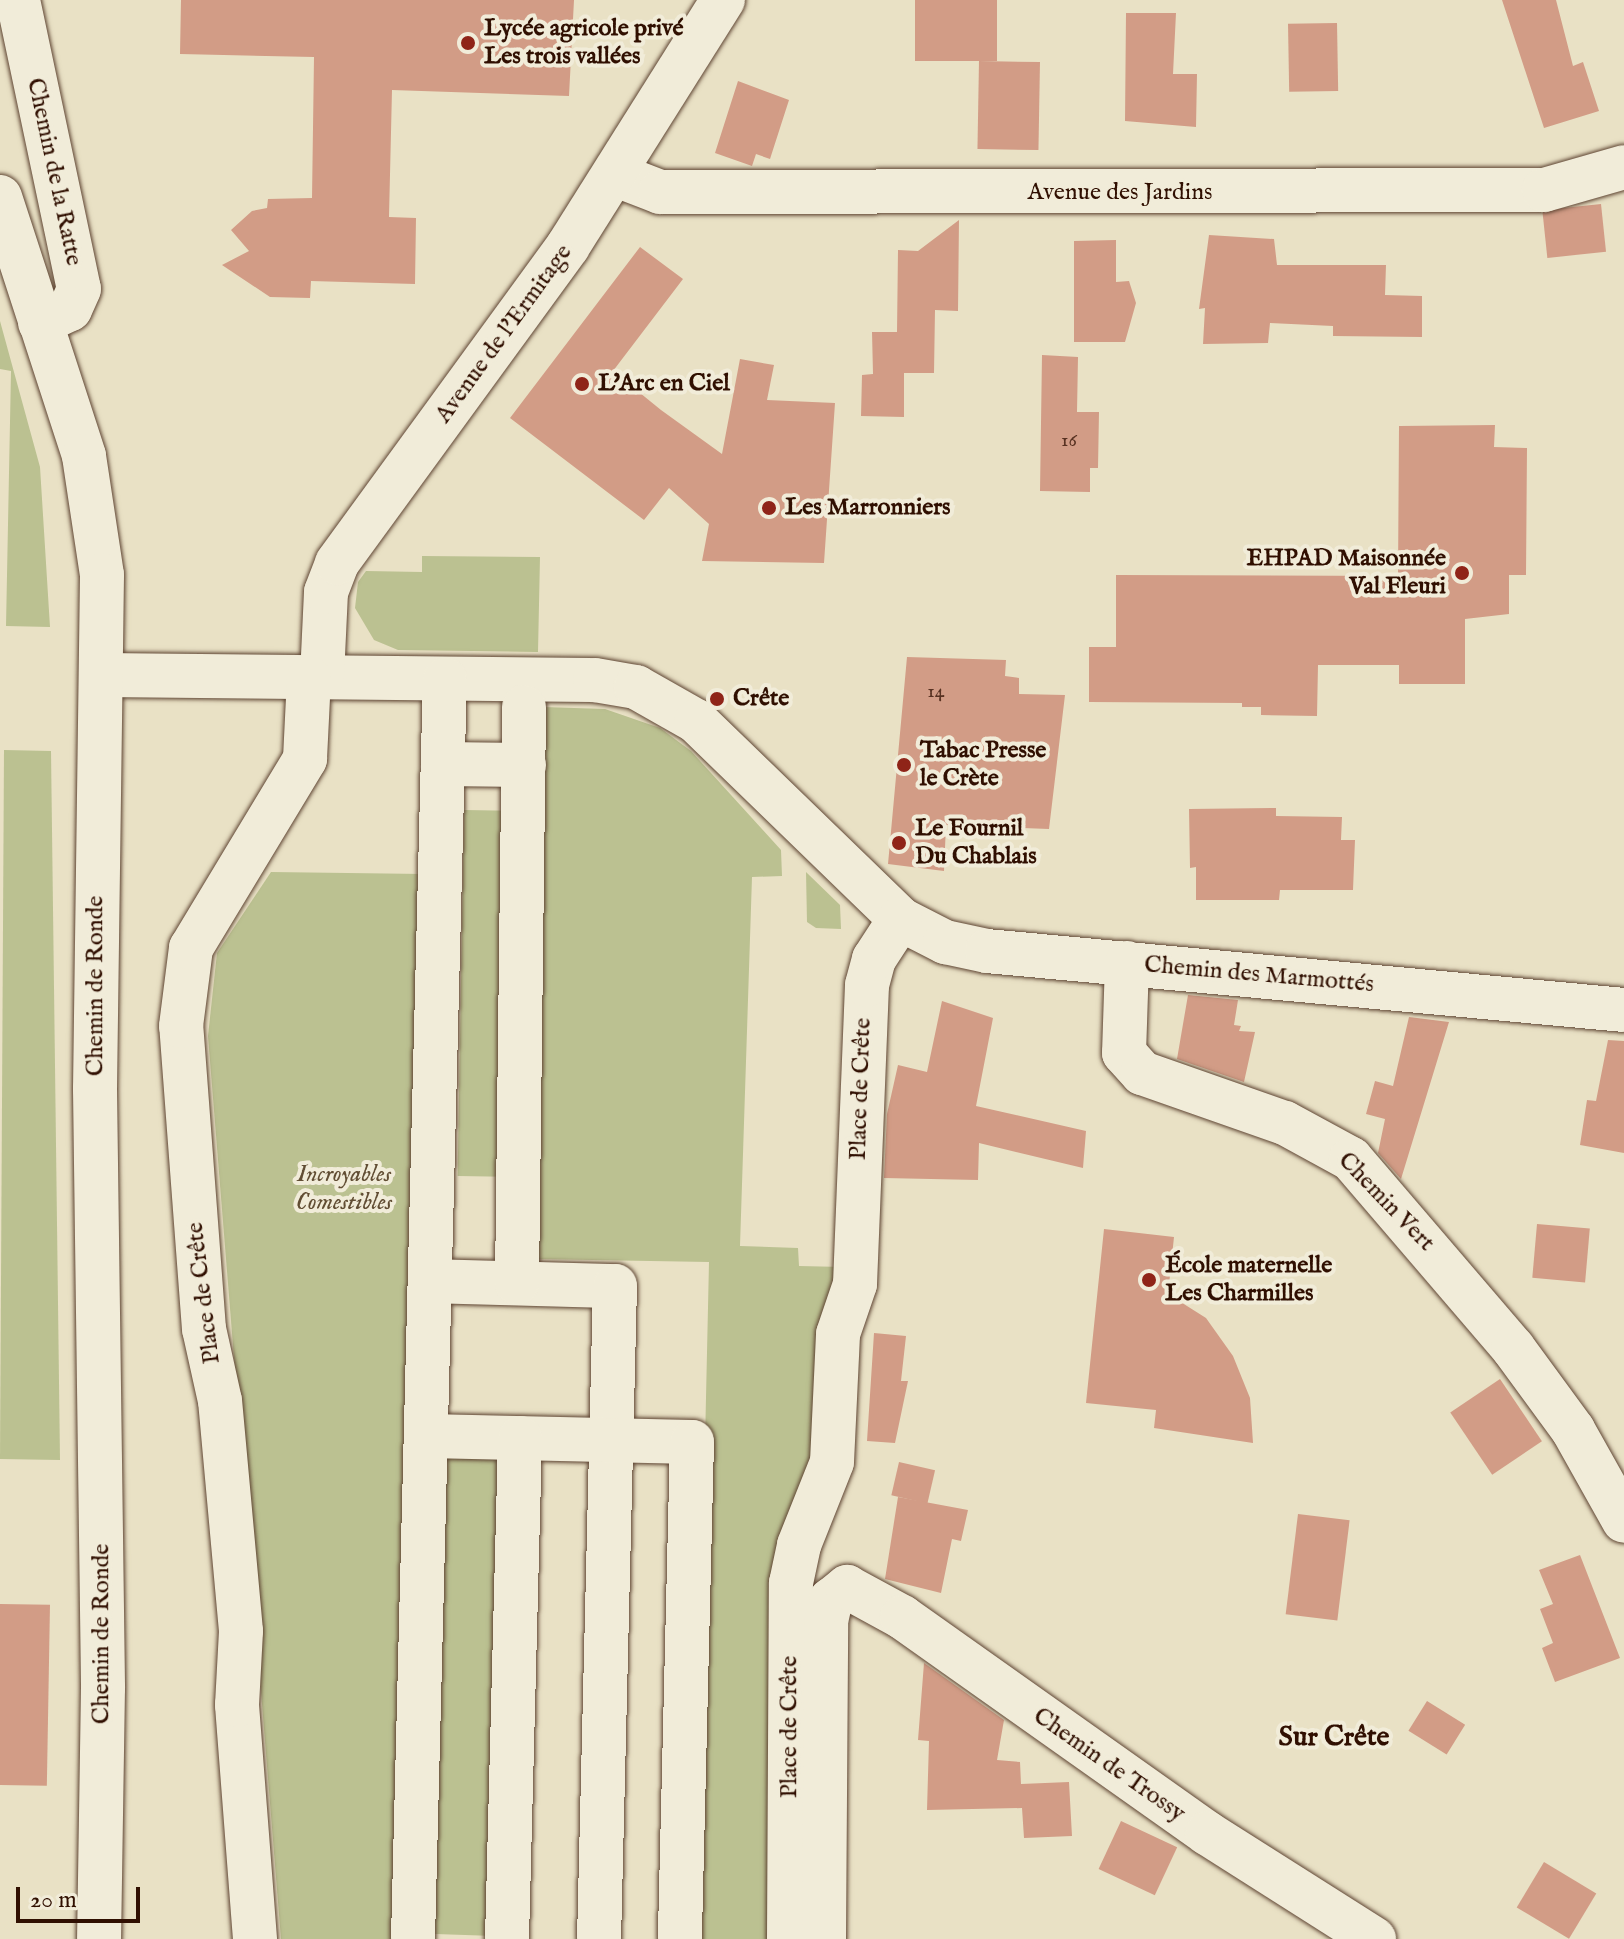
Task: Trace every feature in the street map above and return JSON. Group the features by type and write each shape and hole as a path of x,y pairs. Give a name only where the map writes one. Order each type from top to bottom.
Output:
{"street":[{"name":"Chemin de la Ratte","path":"18,0 79,289 70,309 40,323"},
{"name":"Avenue de l'Ermitage","path":"316,678 326,592 337,563 616,175 723,0"},
{"name":"Avenue des Jardins","path":"616,175 660,192 1544,190 1624,167"},
{"name":"Chemin de Ronde","path":"0,197 91,488 102,575 95,1089 102,1791 99,1939"},
{"path":"102,675 595,680 636,687 666,699 713,736 900,919"},
{"name":"Place de Crête","path":"255,1939 237,1705 241,1631 220,1401 204,1329 181,1026 191,948 305,759 316,678"},
{"path":"413,1939 445,679"},
{"path":"517,1283 524,707"},
{"path":"443,764 524,765"},
{"name":"Place de Crête","path":"789,1939 791,1583 799,1545 832,1462 838,1334 855,1284 867,985 874,959 900,919"},
{"name":"Chemin des Marmottés","path":"900,919 945,942 987,951 1624,1010"},
{"name":"Chemin Vert","path":"1127,963 1124,1053 1142,1073 1285,1123 1351,1159 1513,1348 1573,1430 1624,1521"},
{"path":"431,1281 615,1286 599,1939"},
{"path":"428,1436 692,1442 680,1939"},
{"path":"507,1939 520,1438"},
{"name":"Place de Crête","path":"824,1939 826,1621 831,1600 847,1587"},
{"name":"Chemin de Trossy","path":"847,1587 909,1622 1207,1833 1374,1939"}],"green space":[{"path":"0,321 40,467 50,627 6,626 11,371 0,369"},
{"path":"422,556 540,557 538,652 398,650 374,640 355,608 358,582 366,571 422,572"},
{"path":"543,707 605,709 660,728 691,751 781,850 782,876 752,877 740,1246 798,1248 799,1266 843,1267 778,1939 694,1939 709,1262 534,1259"},
{"path":"4,750 51,751 60,1460 0,1459"},
{"path":"464,810 511,811 505,1177 458,1176"},
{"name":"Incroyables Comestibles","path":"271,872 424,874 393,1939 281,1939 208,1036 217,953"},
{"path":"806,872 840,905 841,929 816,928 807,922"},
{"path":"445,1451 504,1453 487,1936 428,1934"}],"building":[{"path":"181,0 574,0 569,96 392,90 389,217 416,218 415,284 311,281 310,298 270,297 222,265 249,251 231,230 252,211 267,208 268,199 312,198 314,57 180,54"},
{"path":"915,0 997,0 997,61 915,61"},
{"path":"1502,0 1556,0 1573,66 1583,62 1599,111 1544,128"},
{"path":"1126,13 1176,13 1173,74 1197,74 1196,127 1125,121"},
{"path":"1337,23 1338,91 1289,92 1288,24"},
{"path":"979,61 1040,62 1038,150 977,149"},
{"path":"738,81 789,100 770,159 756,154 752,166 715,153"},
{"path":"1601,204 1606,252 1547,258 1542,210"},
{"path":"959,220 958,311 935,310 934,373 904,373 904,417 861,416 862,375 873,374 872,332 897,332 898,250 918,251"},
{"path":"1209,235 1274,239 1277,265 1386,265 1385,295 1422,296 1422,337 1333,336 1333,326 1270,323 1268,343 1203,344 1205,308 1199,309"},
{"path":"1116,240 1116,282 1129,281 1136,303 1125,342 1074,342 1074,241"},
{"path":"640,247 683,279 613,371 661,410 722,454 740,359 774,365 767,400 835,403 824,563 702,561 709,524 669,488 644,520 510,418"},
{"path":"1042,355 1078,357 1077,412 1099,412 1098,468 1090,468 1090,492 1040,491"},
{"name":"EHPAD Maisonnée Val Fleuri","path":"1495,425 1494,447 1527,448 1526,575 1509,575 1509,614 1465,619 1465,684 1399,684 1399,665 1318,665 1317,716 1261,715 1261,707 1242,707 1242,703 1089,702 1089,647 1116,647 1116,575 1398,576 1399,426"},
{"path":"907,657 1006,660 1005,676 1019,678 1019,694 1065,695 1049,829 946,825 944,871 888,864"},
{"path":"1276,808 1276,816 1342,817 1341,840 1355,840 1353,890 1280,890 1279,900 1196,900 1196,867 1190,868 1189,809"},
{"path":"1188,995 1238,1000 1234,1025 1241,1026 1239,1031 1255,1032 1244,1082 1177,1059"},
{"path":"942,1001 993,1018 976,1106 1086,1131 1083,1168 979,1143 978,1180 884,1178 887,1114 898,1065 927,1072"},
{"path":"1409,1017 1449,1022 1401,1179 1378,1153 1385,1119 1366,1114 1375,1081 1393,1086"},
{"path":"1608,1040 1624,1041 1624,1153 1580,1145 1587,1100 1596,1101"},
{"path":"1537,1224 1590,1229 1585,1282 1532,1278"},
{"path":"1104,1229 1174,1237 1168,1294 1206,1318 1233,1356 1250,1398 1253,1443 1154,1428 1156,1410 1086,1403"},
{"path":"874,1333 906,1336 901,1381 908,1381 895,1443 867,1441"},
{"path":"1500,1379 1542,1441 1492,1475 1450,1413"},
{"path":"899,1462 935,1470 927,1503 891,1495"},
{"path":"898,1497 968,1510 961,1541 952,1539 941,1593 885,1579"},
{"path":"1298,1514 1350,1520 1337,1621 1286,1614"},
{"path":"1580,1555 1620,1658 1555,1682 1542,1648 1553,1643 1540,1609 1553,1604 1539,1570"},
{"path":"0,1604 50,1605 47,1786 0,1785"},
{"path":"924,1663 1004,1720 997,1760 1020,1762 1021,1784 1069,1782 1072,1836 1024,1838 1022,1808 927,1810 929,1741 918,1740"},
{"path":"1427,1701 1465,1725 1447,1755 1408,1731"},
{"path":"1121,1821 1177,1847 1155,1895 1099,1869"},
{"path":"1544,1862 1596,1893 1569,1939 1517,1907"}],"place":[{"name":"Lycée agricole privé Les trois vallées","path":"468,43"},
{"name":"L'Arc en Ciel","path":"582,384"},
{"name":"Les Marronniers","path":"769,508"},
{"name":"EHPAD Maisonnée Val Fleuri","path":"1462,573"},
{"name":"Crête","path":"717,699"},
{"name":"Tabac Presse le Crète","path":"904,765"},
{"name":"Le Fournil Du Chablais","path":"899,843"},
{"name":"École maternelle Les Charmilles","path":"1149,1280"}],"district":[{"name":"Sur Crête","path":"1334,1738"}]}
